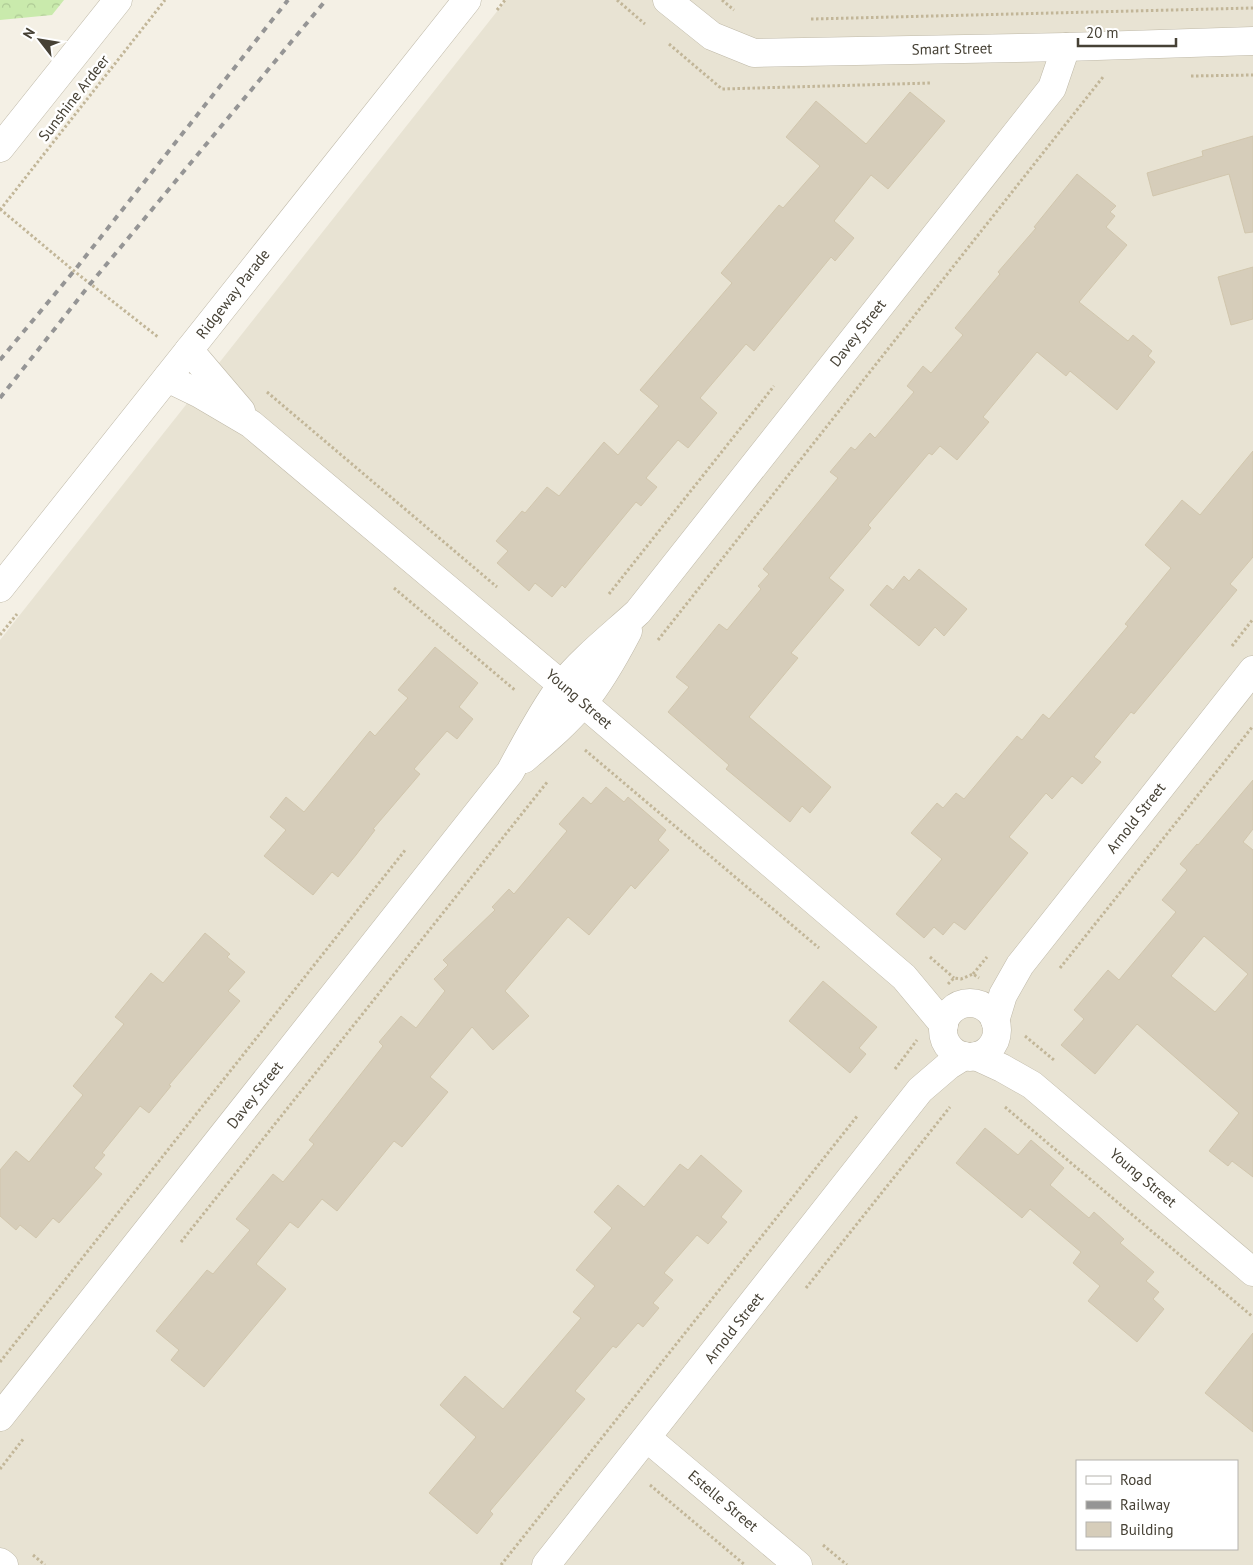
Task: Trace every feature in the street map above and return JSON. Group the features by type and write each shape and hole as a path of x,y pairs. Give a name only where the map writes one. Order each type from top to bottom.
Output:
{"street":[{"path":"0,148 118,0"},
{"name":"Ridgeway Parade","path":"0,588 466,0"},
{"name":"Smart Street","path":"667,0 712,36 754,53 1066,47 1253,41"},
{"name":"Davey Street","path":"0,1418 510,772 542,714 562,685 592,654 638,612 1052,88 1066,47"},
{"name":"Young Street","path":"189,350 251,424"},
{"name":"Young Street","path":"167,378 200,394 251,424 562,685 904,977 933,992 968,1003"},
{"name":"Davey Street","path":"510,772 583,704 608,667 638,612"},
{"name":"Arnold Street","path":"996,1027 1003,996 1020,965 1253,670"},
{"name":"Arnold Street","path":"968,1003 1020,965"},
{"name":"Young Street","path":"904,977 935,1031"},
{"path":"968,1003 981,1005 988,1010 996,1027 990,1049 970,1056 955,1053 935,1031 949,1012 956,1006 968,1003"},
{"name":"Young Street","path":"996,1027 1032,1085"},
{"name":"Arnold Street","path":"920,1090 936,1058 935,1031"},
{"name":"Young Street","path":"970,1056 1002,1068 1032,1085 1253,1272"},
{"name":"Arnold Street","path":"546,1565 920,1090 948,1066 970,1056"},
{"name":"Estelle Street","path":"647,1438 798,1565"},
{"path":"0,1562 4,1565"}],"path":[{"name":"Sunshine Ardeer","path":"0,209 165,0"},
{"path":"617,0 647,25"},
{"path":"722,0 741,16"},
{"path":"806,19 1253,8"},
{"path":"662,38 722,88 938,83"},
{"path":"657,642 1104,78 1098,74"},
{"path":"0,209 158,338"},
{"path":"266,391 498,588"},
{"path":"1056,973 1253,726"},
{"path":"585,750 820,949"},
{"path":"180,1243 553,775"},
{"path":"0,1362 408,847"},
{"path":"893,1071 917,1041 935,1031"},
{"path":"998,1102 1253,1317"},
{"path":"501,1565 862,1110"},
{"path":"0,1469 25,1438"},
{"path":"650,1485 745,1565"}],"shaded area":[{"path":"506,0 1253,0 1253,1565 0,1565 0,640"}],"green space":[{"path":"0,0 64,0 52,15 0,20"}],"building":[{"path":"910,92 945,121 888,189 871,175 834,221 854,238 835,261 831,257 754,351 746,344 700,398 717,413 688,448 678,440 646,478 657,487 641,506 636,502 565,588 562,585 552,597 535,583 529,591 497,563 508,551 496,541 522,511 525,513 547,487 559,496 604,442 618,455 659,406 640,390 732,283 721,273 779,205 783,208 820,166 786,137 816,101 866,144"},
{"path":"1253,136 1253,232 1245,233 1229,174 1153,196 1147,173 1203,156 1202,151"},
{"path":"1077,174 1116,206 1110,212 1115,216 1106,227 1127,245 1079,302 1128,341 1133,335 1152,351 1148,356 1155,362 1117,410 1070,371 1066,376 1037,352 983,417 989,422 957,460 940,446 932,455 929,453 868,525 871,528 829,578 844,590 791,653 798,658 749,717 831,787 810,813 802,806 790,822 726,769 729,765 668,712 689,687 676,677 719,624 727,630 761,589 758,586 769,574 763,569 838,478 830,472 851,447 855,450 870,433 875,438 914,392 907,386 923,366 931,373 963,335 955,328 1000,274 998,272 1036,228 1034,227"},
{"path":"1253,267 1253,319 1231,325 1218,277"},
{"path":"1253,451 1253,557 1230,584 1237,590 1134,714 1131,712 1094,757 1101,762 1082,784 1072,776 1052,799 1046,793 1009,837 1028,853 965,930 954,922 943,935 934,927 924,938 896,914 942,859 911,833 937,803 943,808 956,793 964,799 1017,736 1022,740 1043,714 1049,719 1128,626 1125,624 1171,568 1145,545 1182,500 1200,515"},
{"path":"919,569 967,609 944,636 935,627 919,646 870,605 887,585 893,590 904,576 909,581"},
{"path":"435,647 478,683 459,707 473,719 457,739 447,731 414,769 420,774 373,829 375,830 356,855 338,877 332,872 313,895 264,856 286,830 270,817 286,797 304,812 370,731 375,736 408,698 398,690"},
{"path":"1253,780 1253,829 1243,842 1253,850 1253,1177 1232,1161 1228,1166 1209,1151 1239,1113 1137,1024 1095,1074 1061,1045 1084,1019 1074,1010 1108,970 1119,980 1176,912 1162,900 1187,870 1180,864","holes":["1204,936 1248,974 1215,1012 1171,976"]},
{"path":"606,787 624,802 628,797 666,830 658,840 669,850 635,889 631,885 589,935 568,917 505,991 529,1016 493,1050 472,1027 430,1077 448,1092 402,1147 394,1141 337,1211 322,1199 298,1228 290,1222 256,1264 286,1289 204,1387 171,1360 179,1350 156,1331 207,1270 213,1274 250,1230 236,1219 273,1174 283,1182 314,1144 309,1140 383,1046 379,1042 401,1016 416,1028 445,991 434,979 448,965 443,960 495,910 492,907 509,889 514,894 567,831 559,824 583,797 591,804"},
{"path":"205,933 230,954 227,957 245,972 228,991 240,1001 169,1085 171,1086 149,1113 140,1106 102,1153 105,1155 94,1168 102,1174 59,1223 53,1218 36,1238 20,1225 16,1230 0,1216 0,1170 16,1151 29,1162 83,1095 73,1086 124,1024 115,1017 151,973 163,983"},
{"path":"823,981 877,1027 859,1048 866,1054 850,1073 789,1021"},
{"path":"985,1128 1018,1155 1031,1140 1064,1168 1050,1185 1089,1218 1094,1212 1124,1239 1120,1243 1154,1272 1146,1281 1159,1292 1153,1299 1164,1309 1137,1342 1088,1301 1100,1286 1073,1263 1081,1252 1030,1209 1022,1218 956,1163"},
{"path":"701,1155 742,1191 721,1217 727,1222 708,1244 697,1235 664,1273 673,1280 653,1303 659,1308 643,1327 638,1323 616,1348 613,1346 575,1391 585,1399 490,1511 493,1514 477,1534 429,1493 476,1437 440,1405 465,1376 503,1409 581,1318 573,1312 595,1286 576,1270 612,1228 594,1212 618,1185 644,1207 680,1164 688,1170"},
{"path":"1253,1333 1253,1432 1205,1393"}],"railway":[{"path":"0,360 74,271 288,0"},
{"path":"0,398 91,283 326,0"}]}
